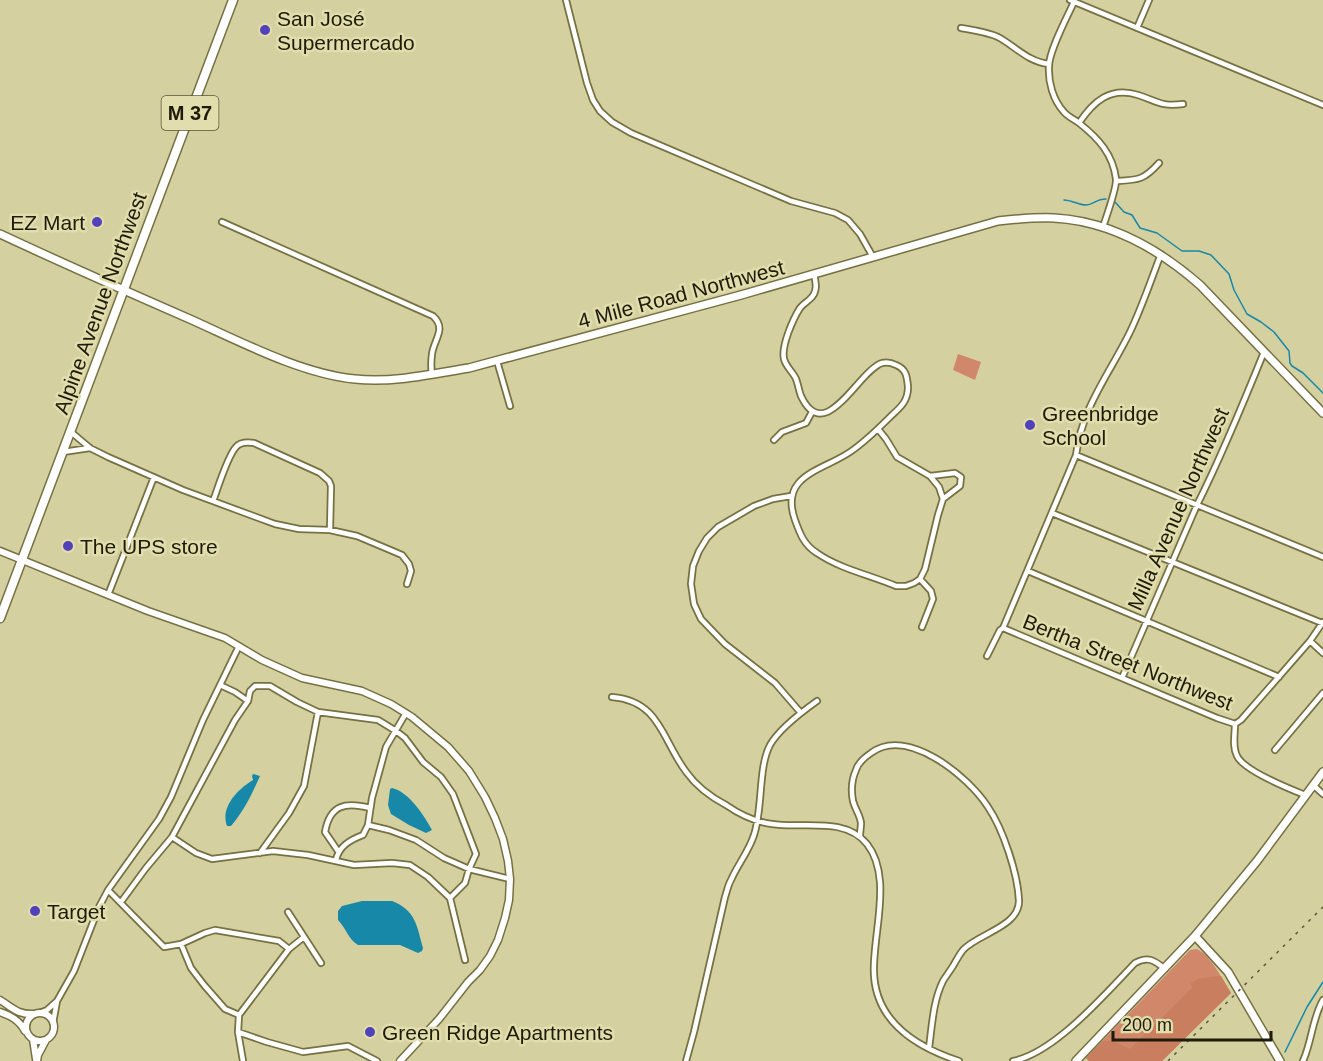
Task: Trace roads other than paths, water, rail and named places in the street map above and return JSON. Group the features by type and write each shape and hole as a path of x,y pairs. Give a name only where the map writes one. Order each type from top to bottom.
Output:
{"highway":[{"name":"Alpine Avenue Northwest","path":"0,618 232,0"}],"main road":[{"name":"4 Mile Road Northwest","path":"0,234 273,356 318,372 356,379 380,380 432,375 497,361 741,295 998,221 1056,218 1102,227 1130,237 1182,269 1323,413"},
{"path":"1076,1061 1195,936 1257,861 1323,772"},
{"path":"1195,936 1228,972 1280,1061"}],"street":[{"path":"566,0 586,83 600,111 612,122 631,133 791,201 835,213 848,220 860,234 873,257"},
{"path":"1137,28 1149,0"},
{"path":"1102,227 1117,181 1106,150 1097,138 1065,113 1053,94 1049,64 1072,1 1323,105"},
{"path":"961,28 997,36 1026,56 1049,64"},
{"path":"1079,123 1097,101 1113,94 1132,94 1161,105 1183,104"},
{"path":"1117,181 1138,180 1159,163"},
{"path":"222,222 433,316 440,329 432,353 432,375"},
{"path":"987,656 1003,628 1076,455 1080,432 1087,414 1104,377 1130,332 1161,254"},
{"path":"813,274 817,286 813,297 801,307 790,330 784,358 796,379 802,397 812,412 821,414 831,412 868,373 882,363 891,363 900,367 907,374 908,390 906,402 878,429 848,453 808,474 795,486 791,496 793,513 805,544 830,561 896,586 914,583 920,579 925,569 943,499 960,486 961,477 955,473 930,476"},
{"name":"Milla Avenue Northwest","path":"1122,678 1264,352"},
{"path":"497,361 510,406"},
{"path":"774,440 782,432 806,423 812,412"},
{"path":"878,429 897,457 930,476 939,487 943,499"},
{"path":"71,432 90,448 213,501 284,527 330,530 357,536 402,555 410,567 407,584"},
{"path":"213,501 236,447 242,443 254,443 326,477 331,486 330,530"},
{"path":"63,452 90,448"},
{"path":"1076,455 1323,557"},
{"path":"108,595 154,477"},
{"path":"791,496 773,499 754,506 718,527 699,551 693,567 691,584 694,604 701,619 725,644 775,683 801,713"},
{"path":"1052,513 1323,623 1242,720 1235,724"},
{"path":"0,551 148,611 225,638 262,660 302,678 362,691 391,704 406,713 448,747 469,771 485,797 503,839 510,879 505,918 498,940 480,970 439,1019 399,1061"},
{"path":"1028,571 1279,677"},
{"path":"920,579 930,591 933,599 922,627"},
{"name":"Bertha Street Northwest","path":"1003,628 1235,724 1234,746 1239,761 1278,784 1305,795"},
{"path":"1310,641 1323,653"},
{"path":"0,1000 20,1013 26,1014 47,1010 57,1000 74,971 108,890 159,819 167,804 239,646"},
{"path":"220,685 248,701"},
{"path":"121,902 172,837 255,686 270,686 318,712 378,720 405,738 423,762 441,777 453,794 476,854 465,883 450,898"},
{"path":"1275,750 1323,693"},
{"path":"612,697 625,698 651,713 660,724 673,751 688,774 705,792 728,807 770,824 838,827 860,836 869,846 879,872 881,892 873,974 881,1006 901,1031 929,1048 959,1061"},
{"path":"686,1061 725,897 731,879 754,837 766,756 770,745 801,713 817,701"},
{"path":"260,853 289,813 304,786 318,712"},
{"path":"336,860 338,851 354,838 363,835 368,825 372,798 386,747 406,713"},
{"path":"860,836 860,816 854,802 852,785 856,770 873,751 882,746 895,744 912,748 941,761 957,772 987,805 1004,838 1016,878 1019,904 1010,921 973,942 963,951 943,981 929,1048"},
{"path":"1313,785 1323,794"},
{"path":"338,851 325,832 332,813 346,804 370,808"},
{"path":"368,825 416,840 444,858 469,869 510,879"},
{"path":"172,837 196,853 212,859 273,851 336,860 354,865 392,863 410,865 428,877 450,898 465,960"},
{"path":"108,890 164,947 181,944 215,930 279,941 289,948"},
{"path":"288,912 321,963"},
{"path":"243,1061 238,1032 239,1015 289,948 304,937"},
{"path":"181,944 191,968 204,985 225,1009 239,1015"},
{"path":"1013,1061 1042,1049 1073,1026 1136,963 1142,960 1153,960 1165,969"},
{"path":"37,1061 46,1040 52,1033 57,1000"},
{"path":"1303,1061 1323,1000"},
{"path":"0,1012 16,1019 33,1039 46,1040"},
{"path":"37,1013 48,1016 53,1023"},
{"path":"27,1033 27,1020 37,1013"},
{"path":"238,1032 303,1052 348,1046 376,1061"},
{"path":"33,1039 37,1061"}],"water":[{"path":"253,774 260,776 251,796 236,820 231,826 227,826 225,819 228,805 242,788 253,780"},
{"path":"392,788 410,799 432,830 426,833 391,814 388,805"},
{"path":"362,901 392,901 406,909 417,926 422,951 418,953 400,945 358,945 355,943 338,920 338,911 342,906"}],"waterway":[{"path":"1064,200 1086,205 1106,199"},
{"path":"1115,202 1124,212 1132,215 1140,228 1157,233 1182,251 1199,251 1211,255 1229,274 1234,290 1247,314 1274,332 1289,351 1292,366 1303,373 1323,393"},
{"path":"1285,1052 1307,1007 1323,982"}],"railway":[{"path":"1168,1061 1323,907"}],"place":[{"name":"San José Supermercado","path":"265,30"},
{"name":"EZ Mart","path":"97,222"},
{"name":"Greenbridge School","path":"1030,425"},
{"name":"The UPS store","path":"68,546"},
{"name":"Target","path":"35,911"},
{"name":"Green Ridge Apartments","path":"370,1032"}]}
